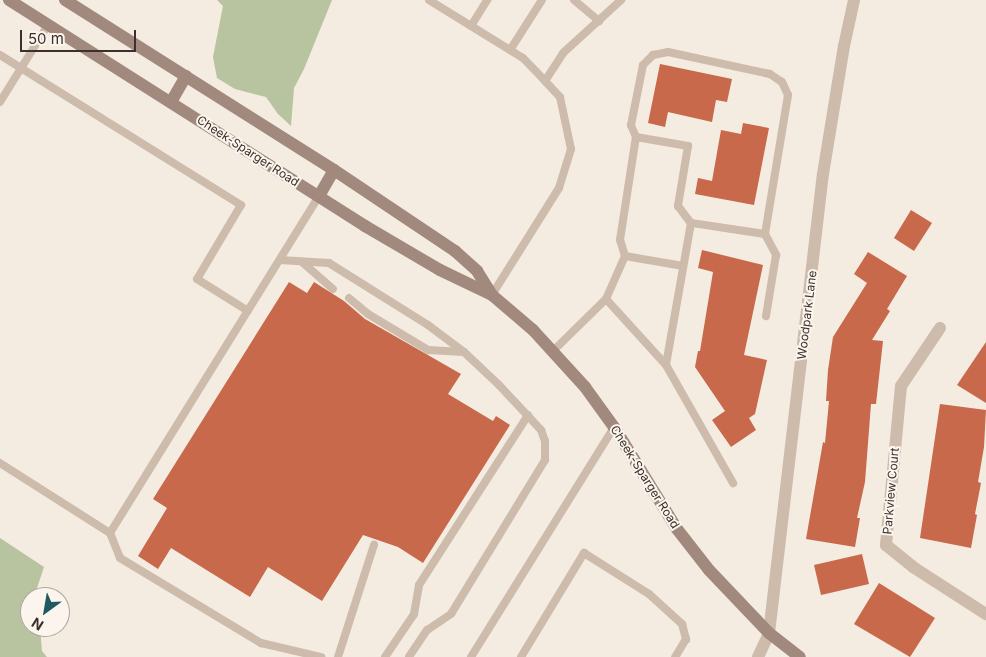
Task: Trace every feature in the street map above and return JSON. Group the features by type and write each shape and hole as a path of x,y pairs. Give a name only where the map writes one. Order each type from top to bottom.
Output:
{"main road":[{"name":"Cheek-Sparger Road","path":"9,0 319,196 440,270 492,294"},
{"name":"Cheek-Sparger Road","path":"65,0 334,170 455,251 477,271 492,294 552,351 585,387 614,427 677,529 709,570 769,632 800,657"},
{"path":"171,102 186,76"},
{"path":"319,196 334,170"}],"street":[{"name":"Woodpark Lane","path":"758,657 769,632 823,174 844,46 854,0"},
{"name":"Parkview Court","path":"940,328 901,386 886,545 913,567 986,614"}],"lane":[{"path":"429,0 523,58 560,96 571,149 559,188 492,294"},
{"path":"471,26 487,0"},
{"path":"510,50 542,0"},
{"path":"574,0 599,21"},
{"path":"545,81 563,53 621,0"},
{"path":"0,102 48,25"},
{"path":"552,351 606,299 625,256 620,240 636,137 631,125 643,65 653,55 668,52 770,74 782,82 788,95 765,234 776,255 766,316"},
{"path":"0,55 241,205 197,280 248,311"},
{"path":"636,137 688,146 678,206 691,223 765,234"},
{"path":"110,533 319,196"},
{"path":"666,365 691,223"},
{"path":"625,256 683,266"},
{"path":"280,260 329,263 428,325 464,352 528,415 541,430 545,441 545,460 451,614 427,630 409,657"},
{"path":"302,262 333,289"},
{"path":"349,298 368,314 428,350 464,352"},
{"path":"606,299 666,365 733,483"},
{"path":"385,657 414,614 419,585 528,415"},
{"path":"472,657 614,427"},
{"path":"0,463 110,533 120,558 261,643 321,657"},
{"path":"338,657 374,545"},
{"path":"521,657 584,553 649,594 682,624 686,639 675,657"}],"green space":[{"path":"217,0 332,0 304,69 294,88 291,126 278,114 266,97 235,89 217,78 213,57 223,6"},
{"path":"0,538 44,567 37,587 20,587 20,637 41,637 42,651 47,657 0,657"}],"building":[{"path":"660,64 732,79 727,102 716,100 712,122 668,112 665,127 648,123"},
{"path":"743,123 769,128 754,205 695,194 698,178 712,181 721,130 741,134"},
{"path":"911,210 932,223 914,251 894,238"},
{"path":"702,250 763,265 744,355 767,360 755,414 749,418 756,430 731,447 712,420 725,411 695,367 698,351 700,351 713,272 698,268"},
{"path":"868,252 907,276 887,309 890,311 872,340 883,341 876,404 871,404 865,482 857,518 860,518 855,547 806,539 823,442 825,443 829,401 826,401 828,370 833,337 867,283 854,274"},
{"path":"289,282 307,293 314,282 344,301 365,319 461,374 448,394 493,421 496,416 510,425 423,563 398,547 363,535 322,601 268,567 250,597 171,548 158,569 138,556 167,508 153,499"},
{"path":"986,342 986,403 957,385"},
{"path":"940,404 986,410 984,447 978,482 981,483 971,548 920,538"},
{"path":"862,554 869,584 821,595 814,565"},
{"path":"879,583 935,618 910,657 854,624"}]}
